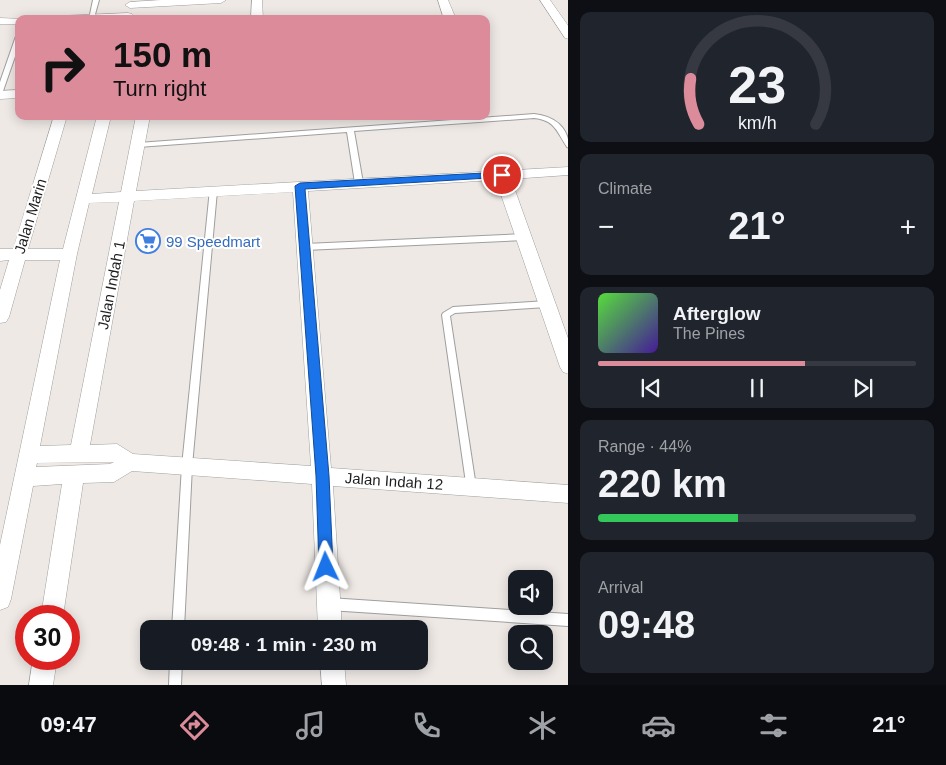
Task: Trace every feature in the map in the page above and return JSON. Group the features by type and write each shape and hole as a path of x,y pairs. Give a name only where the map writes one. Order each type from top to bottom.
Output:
{"street":[{"path":"106,15 130,10 150,2 222,0"},
{"path":"257,0 258,15"},
{"path":"443,0 449,15"},
{"path":"545,0 567,31"},
{"path":"0,22 15,21"},
{"path":"0,95 15,94"},
{"name":"Jalan Marin","path":"0,316 60,120"},
{"path":"0,598 69,254 103,120"},
{"name":"Jalan Indah 1","path":"79,454 142,120"},
{"path":"83,198 568,171"},
{"path":"502,175 568,368"},
{"path":"300,186 322,476 329,620"},
{"path":"0,255 69,254"},
{"name":"Jalan Indah 12","path":"28,456 117,453 129,462 568,494"},
{"path":"24,478 114,473 129,462"},
{"path":"54,605 74,475"},
{"path":"41,685 43,670"},
{"path":"333,670 334,685"}],"lane":[{"path":"92,15 96,0"},
{"path":"0,91 8,57 15,44"},
{"path":"490,120 545,116 555,122 568,146"},
{"path":"138,145 485,120"},
{"path":"350,129 359,183"},
{"path":"178,620 186,466 213,191"},
{"path":"305,247 524,237"},
{"path":"471,487 446,315 453,310 547,304"},
{"path":"327,604 568,620"},
{"path":"175,685 176,670"}],"place":[{"name":"99 Speedmart","path":"148,241"}],"route":[{"path":"326,567 322,476 300,186 502,175"}]}
